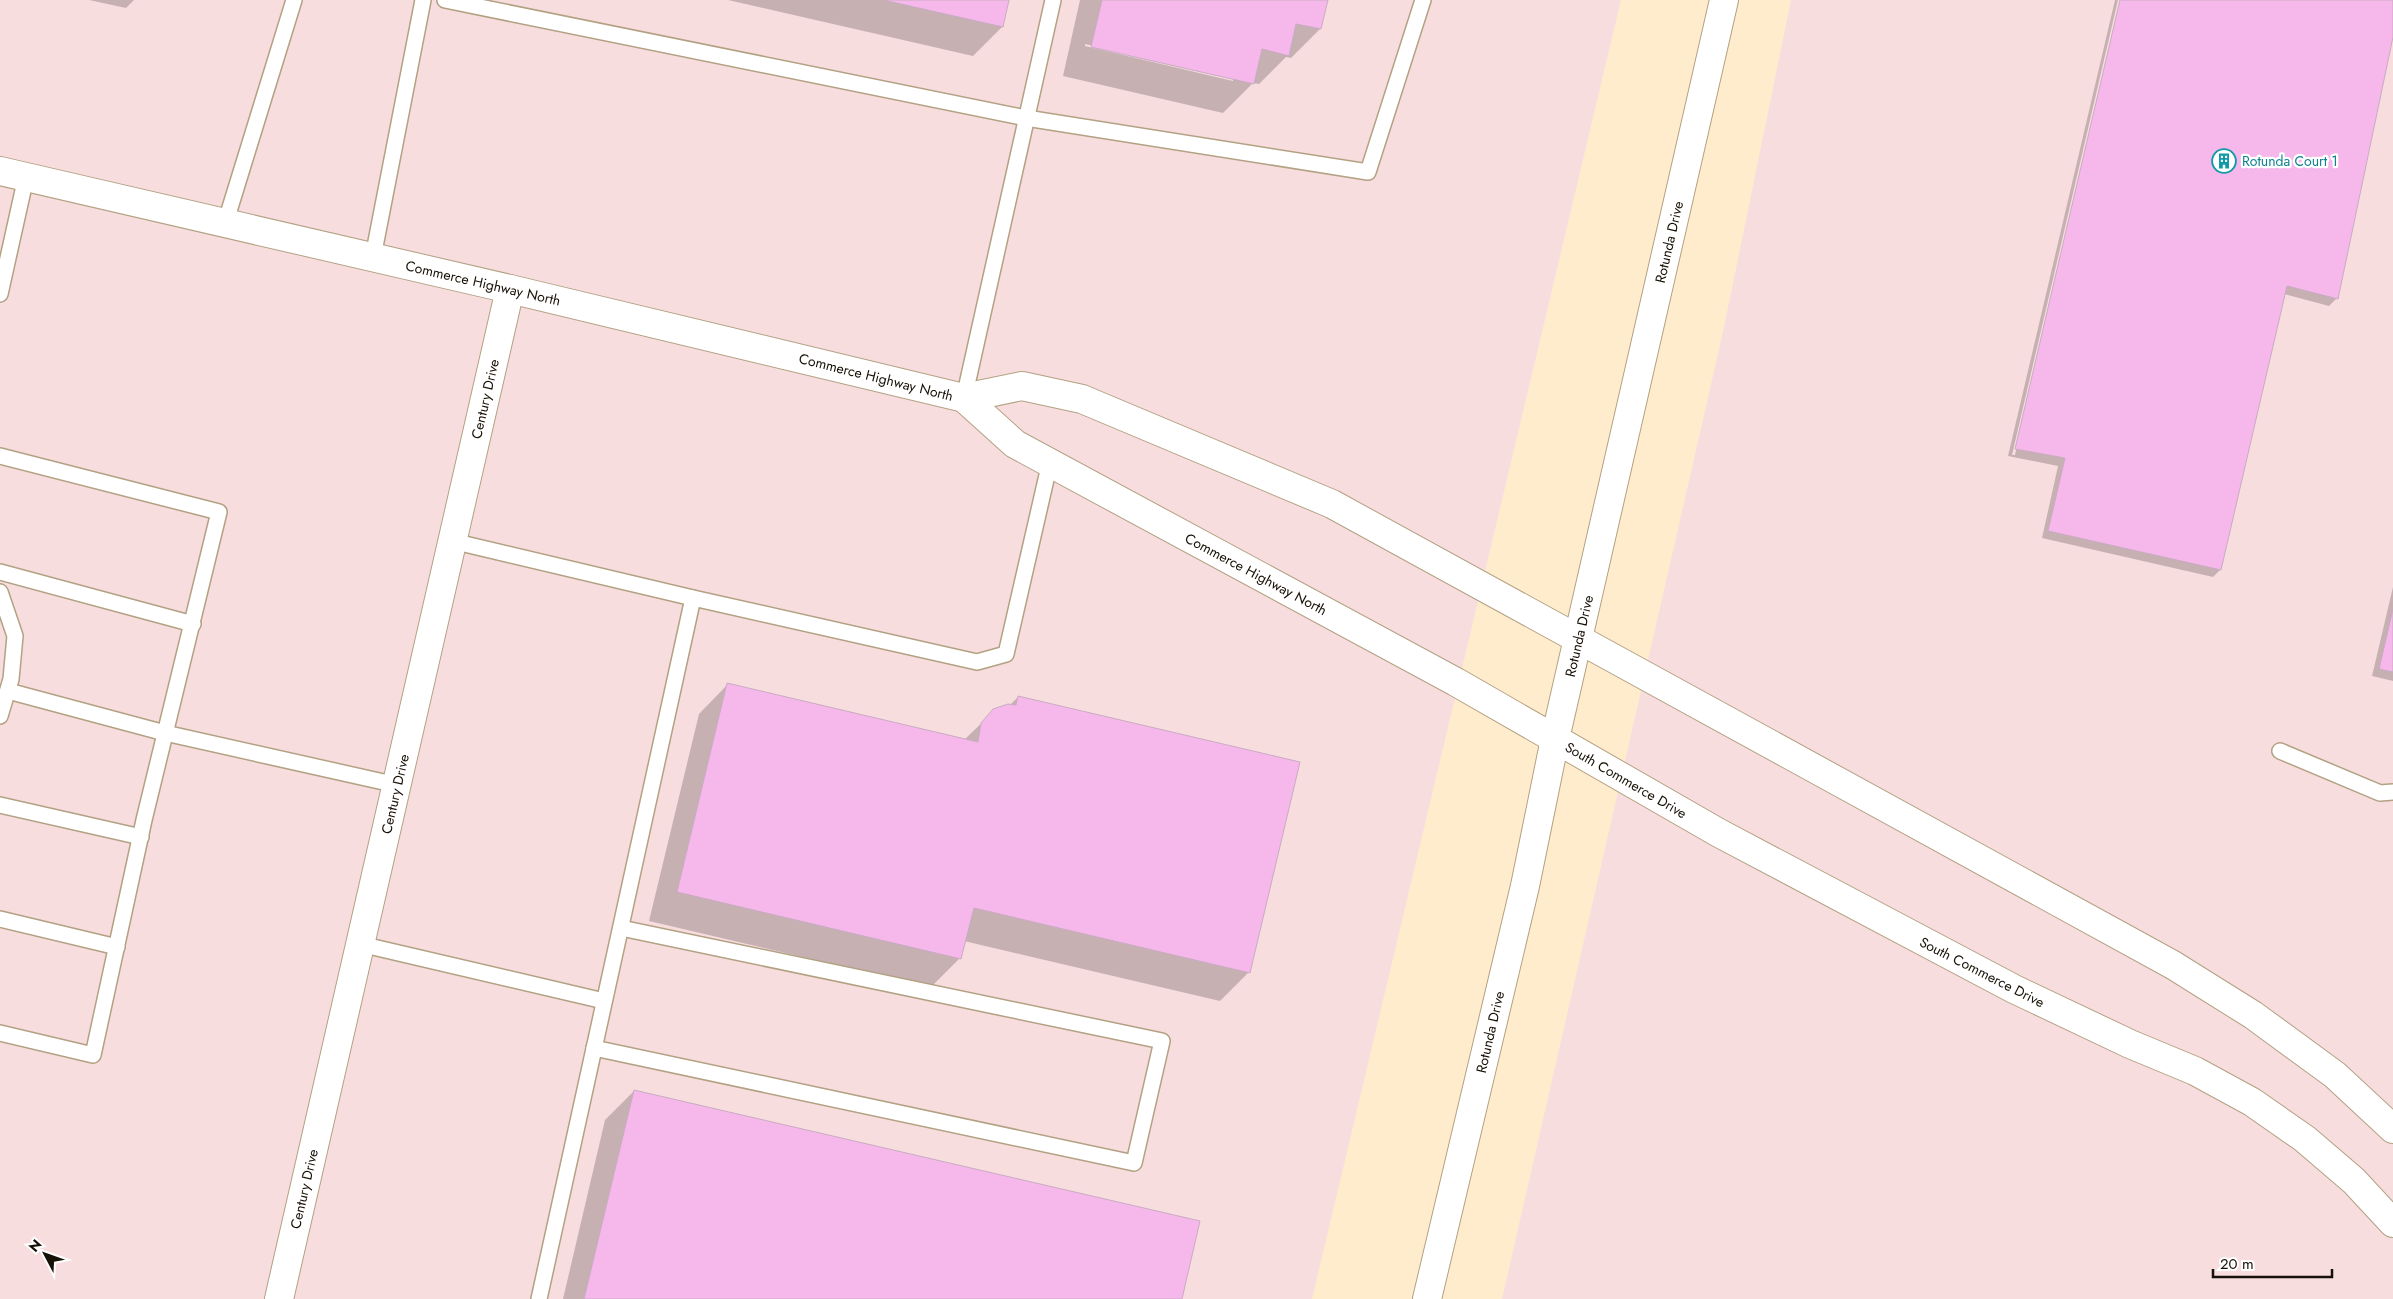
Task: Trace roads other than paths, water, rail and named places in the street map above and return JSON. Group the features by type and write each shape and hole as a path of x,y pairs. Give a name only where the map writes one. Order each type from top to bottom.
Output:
{"street":[{"name":"Rotunda Drive","path":"1428,1292 1524,886 1555,739 1724,0"},
{"name":"Commerce Highway North","path":"0,171 510,289 964,398 1022,386 1082,399 1332,504 1578,640"},
{"name":"Century Drive","path":"279,1299 510,289"},
{"name":"Commerce Highway North","path":"964,398 1015,444 1447,678 1555,739"},
{"path":"1578,640 2173,965 2253,1015 2335,1075 2393,1128"},
{"name":"South Commerce Drive","path":"1555,739 1719,833 2014,990 2130,1044 2195,1071 2252,1102 2312,1146 2354,1182 2393,1223"}],"lane":[{"path":"225,224 294,0"},
{"path":"373,257 423,0"},
{"path":"445,0 1026,118 1368,172 1423,0"},
{"path":"964,398 1054,0"},
{"path":"0,294 26,178"},
{"path":"0,456 220,512 165,733 93,1055 0,1033"},
{"path":"452,541 977,662 1006,654 1050,462"},
{"path":"0,572 192,624"},
{"path":"0,592 15,636 11,679 0,716"},
{"path":"539,1299 693,598"},
{"path":"8,690 165,733 397,785"},
{"path":"2280,751 2380,793 2393,792"},
{"path":"0,805 141,837"},
{"path":"0,919 117,947"},
{"path":"594,1048 1134,1163 1162,1041 621,928"},
{"path":"360,944 604,1001"}],"place":[{"name":"Rotunda Court 1","path":"2224,161"}]}
